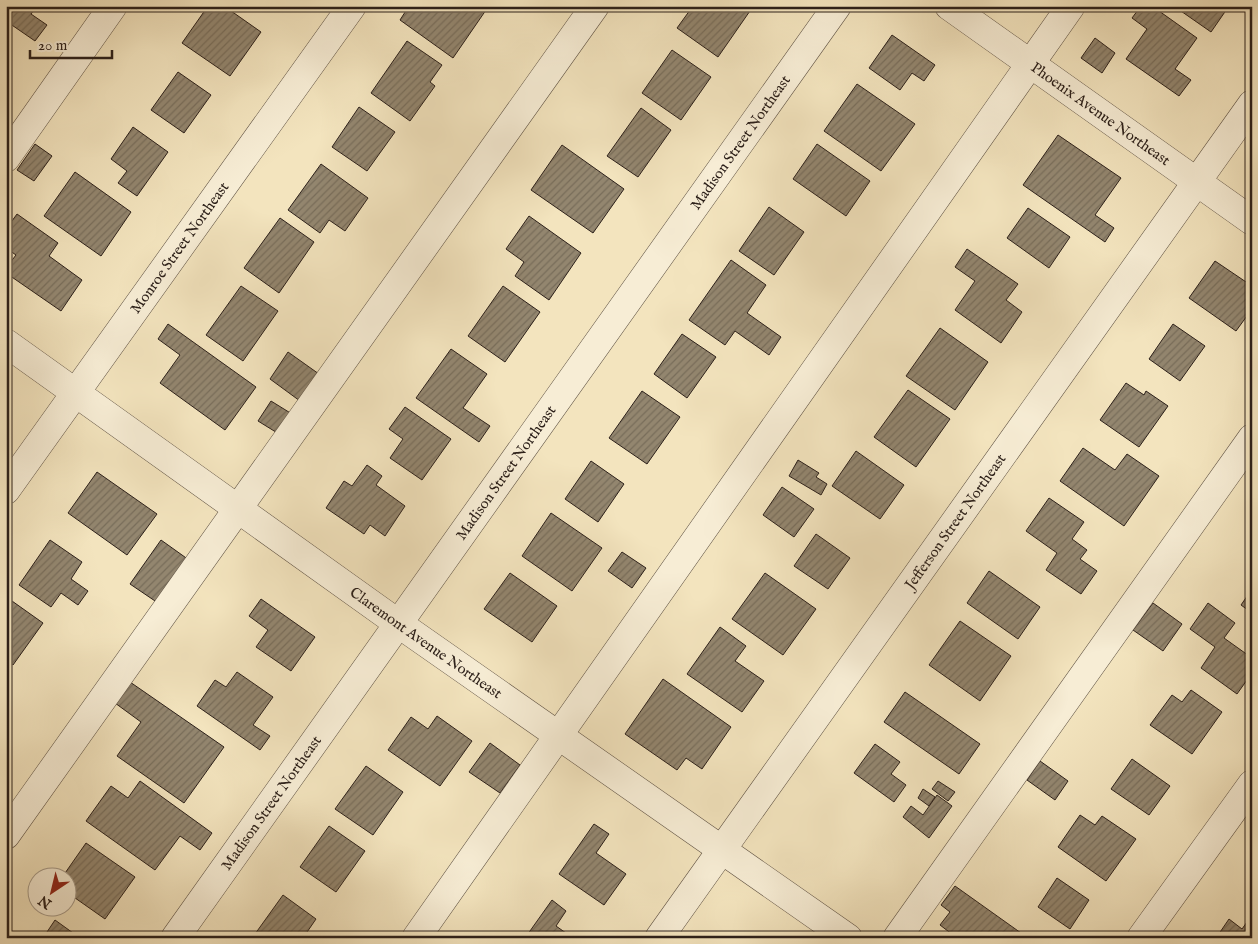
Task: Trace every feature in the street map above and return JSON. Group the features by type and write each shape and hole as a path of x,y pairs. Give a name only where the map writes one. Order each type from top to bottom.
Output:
{"street":[{"path":"6,158 113,6"},
{"name":"Monroe Street Northeast","path":"6,490 352,6"},
{"path":"6,835 595,6"},
{"name":"Madison Street Northeast","path":"175,938 837,6"},
{"name":"Phoenix Avenue Northeast","path":"949,6 1252,221"},
{"path":"416,938 1071,6"},
{"name":"Jefferson Street Northeast","path":"659,938 1252,104"},
{"name":"Claremont Avenue Northeast","path":"6,343 399,624 848,938"},
{"path":"896,938 1252,438"},
{"path":"1141,938 1252,784"}],"building":[{"path":"9,6 37,6 31,14 47,25 35,41 6,21 6,10"},
{"path":"208,6 224,6 261,32 230,76 182,43"},
{"path":"409,6 481,6 486,10 453,58 400,20"},
{"path":"693,6 749,6 752,8 718,57 677,28"},
{"path":"1141,6 1152,6 1197,38 1175,69 1191,80 1179,96 1126,59 1147,29 1132,18"},
{"path":"1180,6 1229,6 1211,32 1178,9"},
{"path":"892,35 935,65 924,81 912,73 900,90 869,68"},
{"path":"1095,38 1115,53 1102,73 1081,58"},
{"path":"407,41 442,65 430,82 435,86 410,121 371,93"},
{"path":"672,50 711,77 681,120 642,93"},
{"path":"178,72 211,95 184,133 151,110"},
{"path":"857,84 915,124 881,171 824,131"},
{"path":"359,107 395,132 367,171 332,147"},
{"path":"641,108 671,130 638,177 607,156"},
{"path":"133,127 168,152 137,196 118,183 127,171 111,159"},
{"path":"1058,135 1121,178 1095,215 1114,228 1105,242 1023,185"},
{"path":"35,144 52,156 34,181 17,170"},
{"path":"817,144 870,181 846,216 793,179"},
{"path":"562,145 624,189 593,233 531,190"},
{"path":"321,164 368,198 345,231 329,220 320,233 288,210"},
{"path":"75,172 131,212 101,256 44,216"},
{"path":"769,207 804,232 774,275 739,251"},
{"path":"1028,208 1070,237 1049,268 1007,238"},
{"path":"17,214 58,243 49,256 82,280 61,311 6,273 6,268 16,255 6,248 6,229"},
{"path":"529,216 581,253 549,300 515,276 524,262 506,249"},
{"path":"280,218 314,242 279,293 244,268"},
{"path":"967,249 1018,284 1006,300 1022,312 1001,343 955,310 975,281 955,267"},
{"path":"731,260 766,285 747,313 781,337 769,355 735,331 725,345 689,320"},
{"path":"1215,261 1252,286 1252,309 1236,331 1189,298"},
{"path":"241,286 278,311 243,361 206,335"},
{"path":"503,286 540,312 505,362 468,336"},
{"path":"168,324 256,387 225,430 160,383 180,355 158,339"},
{"path":"1173,324 1205,346 1180,381 1149,359"},
{"path":"940,328 988,362 955,410 906,376"},
{"path":"682,334 716,357 687,398 654,374"},
{"path":"451,349 487,374 463,408 490,426 479,442 416,398"},
{"path":"288,352 319,374 300,401 270,379"},
{"path":"1126,383 1144,395 1146,391 1168,406 1139,447 1100,420"},
{"path":"908,390 950,419 916,467 874,437"},
{"path":"642,391 680,417 647,464 609,438"},
{"path":"271,401 292,414 279,434 258,421"},
{"path":"405,407 451,439 422,480 390,458 403,439 389,429"},
{"path":"1083,448 1115,470 1127,454 1159,476 1124,526 1060,481"},
{"path":"856,451 904,485 880,519 832,486"},
{"path":"798,460 819,473 816,477 827,484 821,495 789,476"},
{"path":"591,461 624,484 598,522 565,499"},
{"path":"367,465 382,476 376,485 405,506 385,536 370,525 364,534 326,508 344,481 352,486"},
{"path":"97,472 157,514 127,555 68,513"},
{"path":"782,487 814,509 794,537 763,515"},
{"path":"1049,498 1084,522 1072,539 1087,550 1080,559 1097,571 1081,594 1046,570 1057,553 1026,531"},
{"path":"551,513 602,548 572,591 522,556"},
{"path":"816,534 850,558 828,589 794,566"},
{"path":"50,540 82,562 71,579 88,591 78,605 61,593 51,607 19,585"},
{"path":"161,540 189,560 158,603 130,584"},
{"path":"622,552 646,568 632,588 608,571"},
{"path":"989,571 1040,607 1018,639 967,603"},
{"path":"510,573 557,606 532,642 484,609"},
{"path":"765,573 816,609 783,655 732,619"},
{"path":"1252,589 1252,613 1241,605"},
{"path":"261,599 315,637 291,671 256,647 268,630 249,616"},
{"path":"12,601 43,623 13,665 6,660 6,609"},
{"path":"1153,603 1182,624 1163,651 1133,630"},
{"path":"1208,603 1235,623 1224,638 1252,658 1252,673 1237,694 1201,668 1215,647 1190,629"},
{"path":"960,621 1011,656 980,701 929,665"},
{"path":"720,627 746,646 735,661 764,681 742,712 687,674"},
{"path":"237,672 273,697 253,725 270,736 260,750 197,706 215,680 226,687"},
{"path":"663,679 731,727 702,769 686,758 677,770 625,734"},
{"path":"130,682 224,747 184,803 117,756 141,722 115,703"},
{"path":"1191,690 1222,712 1192,754 1150,725 1172,695 1182,702"},
{"path":"905,692 980,744 959,774 884,722"},
{"path":"437,716 472,741 440,786 388,750 411,717 428,729"},
{"path":"490,743 520,765 500,793 469,772"},
{"path":"875,744 900,762 891,774 906,785 894,802 854,773"},
{"path":"1132,759 1170,786 1149,815 1111,789"},
{"path":"1040,761 1068,781 1055,800 1027,780"},
{"path":"366,766 403,792 373,835 335,809"},
{"path":"140,781 212,833 200,850 180,836 155,870 86,821 111,786 128,798"},
{"path":"938,781 955,792 948,801 932,789"},
{"path":"923,789 935,797 929,806 918,798"},
{"path":"937,795 952,806 929,838 903,817 911,806 923,815"},
{"path":"1080,815 1095,825 1102,816 1136,839 1106,881 1058,847"},
{"path":"594,824 609,834 596,853 626,874 604,905 559,874"},
{"path":"329,826 365,851 336,892 300,867"},
{"path":"86,843 135,877 105,919 78,900 78,866 70,866"},
{"path":"1057,878 1089,900 1070,929 1038,907"},
{"path":"955,886 1028,938 957,938 940,925 950,912 941,905"},
{"path":"283,895 316,919 303,938 261,938 255,934"},
{"path":"552,900 566,911 556,926 573,938 525,938"},
{"path":"1252,915 1252,938 1216,938 1229,919 1242,929"},
{"path":"55,920 80,938 43,938"}]}
